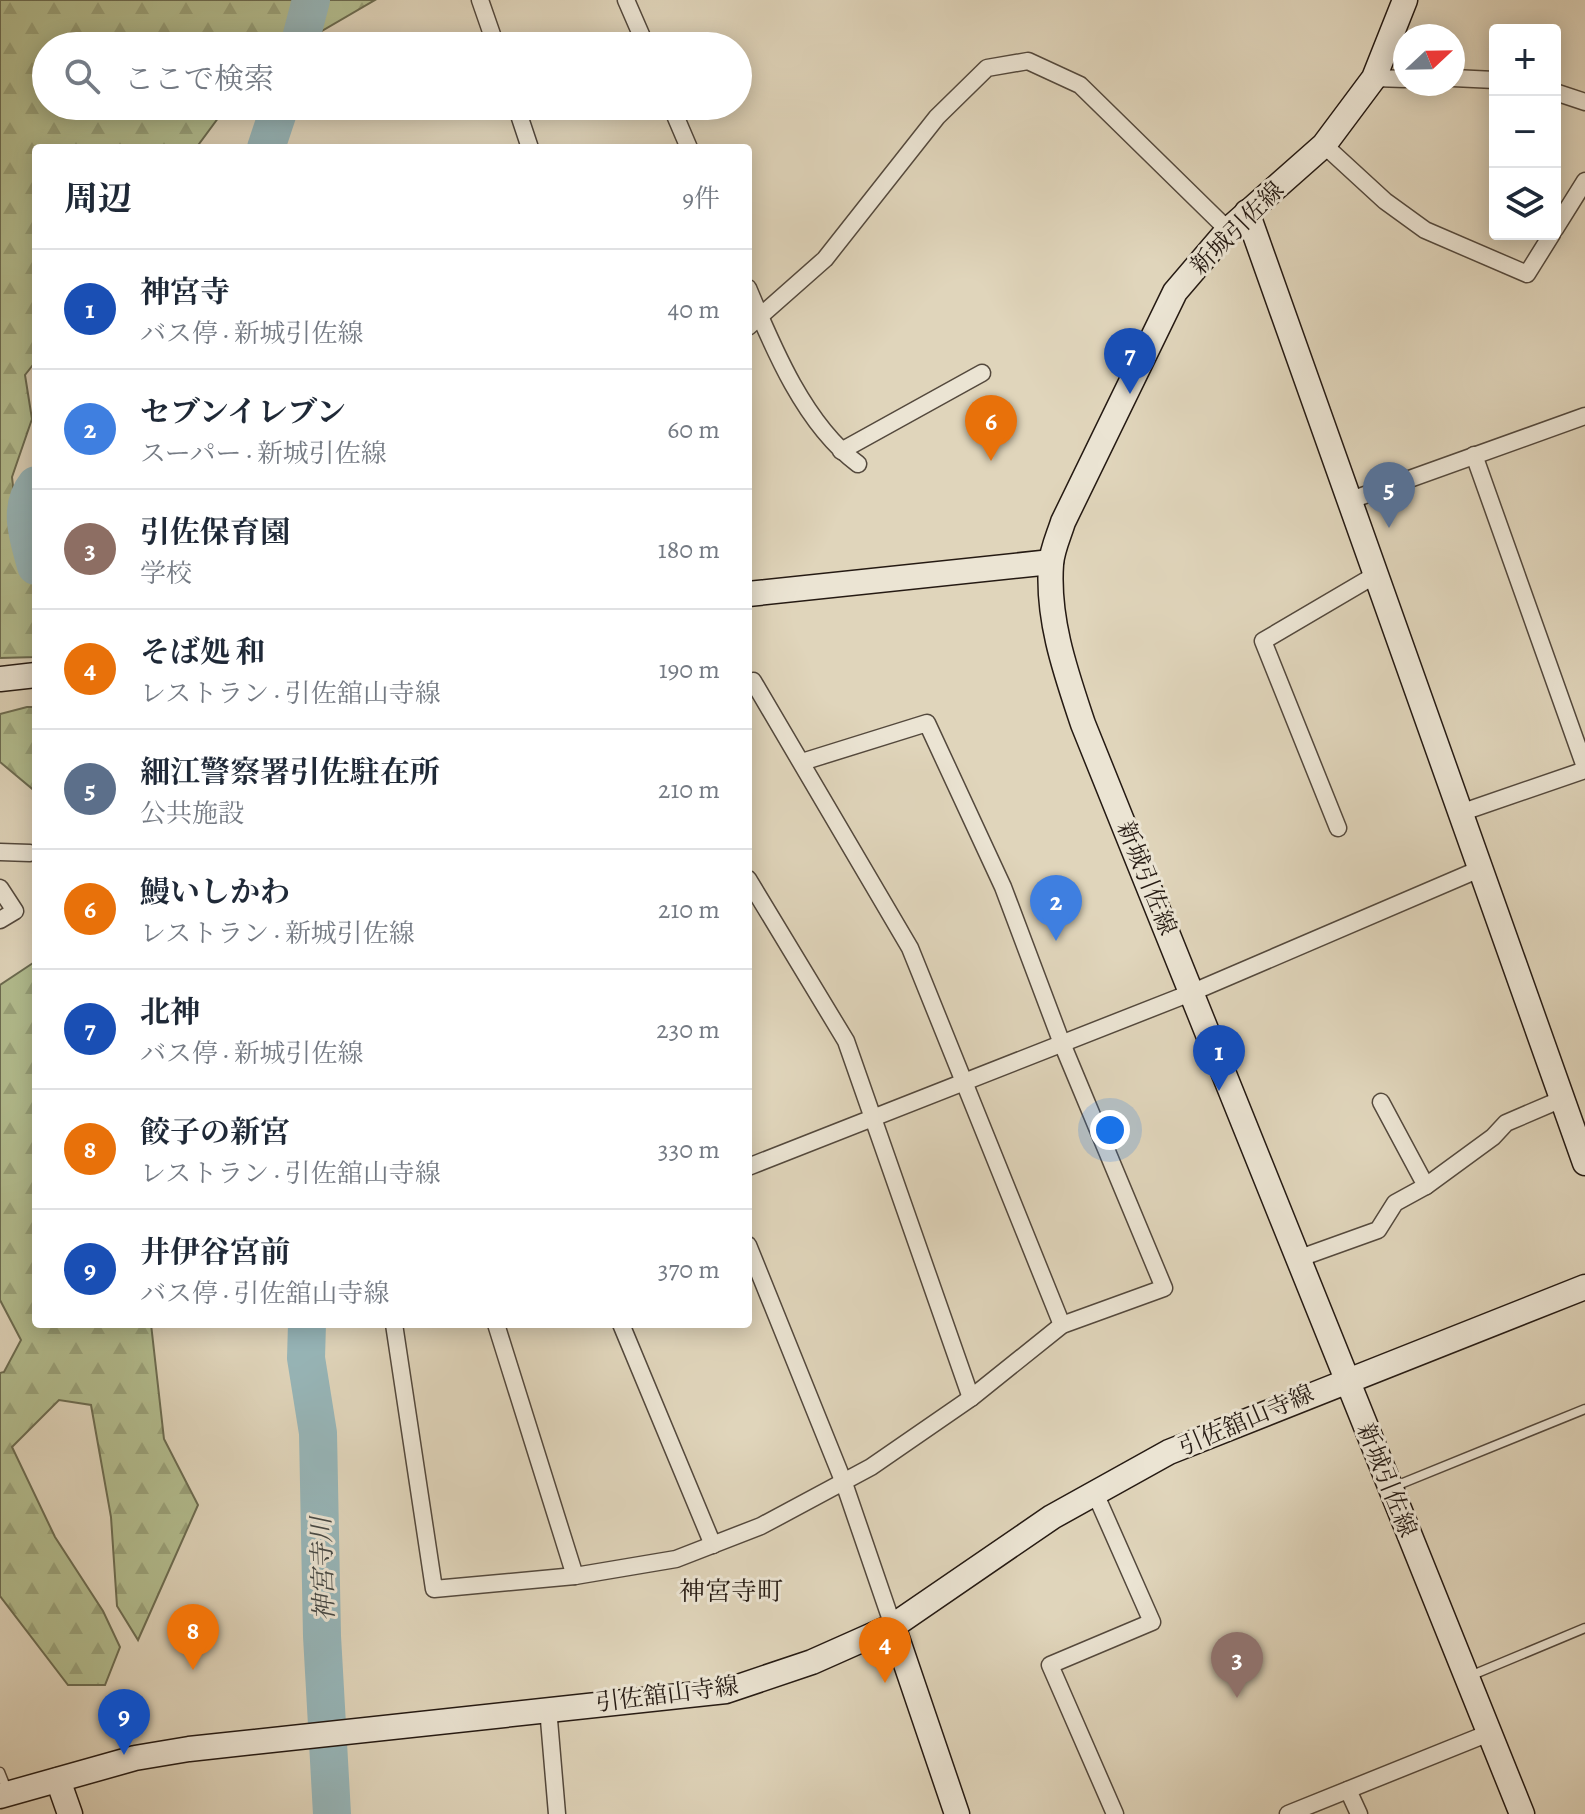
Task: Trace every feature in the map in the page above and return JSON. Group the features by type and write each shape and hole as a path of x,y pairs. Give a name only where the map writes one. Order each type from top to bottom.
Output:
{"main road":[{"name":"新城引佐線","path":"1405,0 1374,78 1324,145 1228,230 1175,292 1063,522 1051,562 1053,617 1062,662 1083,724 1522,1814"},
{"path":"1247,212 1463,812 1585,1163"},
{"path":"752,594 1051,562"},
{"path":"0,679 31,675"},
{"name":"引佐舘山寺線","path":"3,1787 58,1780 135,1758 252,1742 404,1723 726,1691 812,1662 893,1626 1052,1517 1169,1452 1585,1287"},
{"path":"893,1626 957,1814"},
{"path":"58,1780 70,1814"}],"street":[{"path":"480,0 491,32"},
{"path":"626,0 640,32"},
{"path":"858,464 841,451 808,408 754,322 825,259 937,117 987,68 1028,61 1080,85 1228,230"},
{"path":"1374,78 1393,79"},
{"path":"1465,79 1489,80"},
{"path":"1561,94 1585,102"},
{"path":"521,120 529,144"},
{"path":"677,120 687,144"},
{"path":"1324,145 1385,201 1425,230 1527,274 1548,240"},
{"path":"1561,219 1585,181"},
{"path":"841,451 982,373"},
{"path":"1351,500 1585,416"},
{"path":"1463,812 1585,768 1474,455"},
{"path":"1338,828 1263,641 1377,574"},
{"path":"752,681 910,948 1062,1325"},
{"path":"395,1328 434,1589 575,1576 676,1559 761,1526 844,1483 971,1398 1062,1325 1164,1288 1061,1041 1003,887 927,723 802,762"},
{"path":"0,852 30,853"},
{"path":"752,1165 1061,1041 1193,992 1482,868"},
{"path":"752,886 846,1041 971,1398"},
{"path":"0,888 15,911 0,920"},
{"path":"1300,1258 1378,1230 1395,1203 1426,1186 1493,1137 1506,1123 1562,1099"},
{"path":"1381,1102 1426,1186"},
{"path":"752,1255 844,1483 893,1626"},
{"path":"497,1328 575,1576"},
{"path":"623,1328 713,1545"},
{"path":"1095,1493 1152,1622 1050,1665 1115,1814"},
{"path":"548,1708 557,1814"},
{"path":"1288,1814 1489,1733"},
{"path":"1348,1790 1359,1814"}],"lane":[{"path":"1390,1488 1585,1409"},
{"path":"1466,1678 1585,1628"}],"green space":[{"path":"0,0 375,0 320,32 32,32 32,120 217,120 199,144 32,144 32,366 25,375 32,419 12,477 19,542 32,569 32,657 0,658"},
{"path":"32,707 32,789 0,762 0,714"},
{"path":"32,964 32,1328 151,1328 164,1439 198,1505 138,1640 117,1606 111,1517 91,1405 59,1400 12,1447 55,1537 103,1611 120,1647 105,1685 68,1685 0,1596 0,1373 4,1372 21,1340 0,1300 0,985"}],"waterway":[{"name":"神宮寺川","path":"303,32 311,0"},
{"name":"神宮寺川","path":"267,144 275,120"},
{"name":"神宮寺川","path":"32,491 26,514 32,550"},
{"name":"神宮寺川","path":"307,1328 306,1358 318,1433 322,1636 332,1814"}],"place":[{"name":"北神","path":"1130,394"},
{"name":"鰻いしかわ","path":"991,461"},
{"name":"細江警察署引佐駐在所","path":"1389,528"},
{"name":"セブンイレブン","path":"1056,941"},
{"name":"神宮寺","path":"1219,1091"},
{"name":"餃子の新宮","path":"193,1670"},
{"name":"そば処 和","path":"885,1683"},
{"name":"引佐保育園","path":"1237,1698"},
{"name":"井伊谷宮前","path":"124,1755"}],"district":[{"name":"神宮寺町","path":"731,1591"}]}
